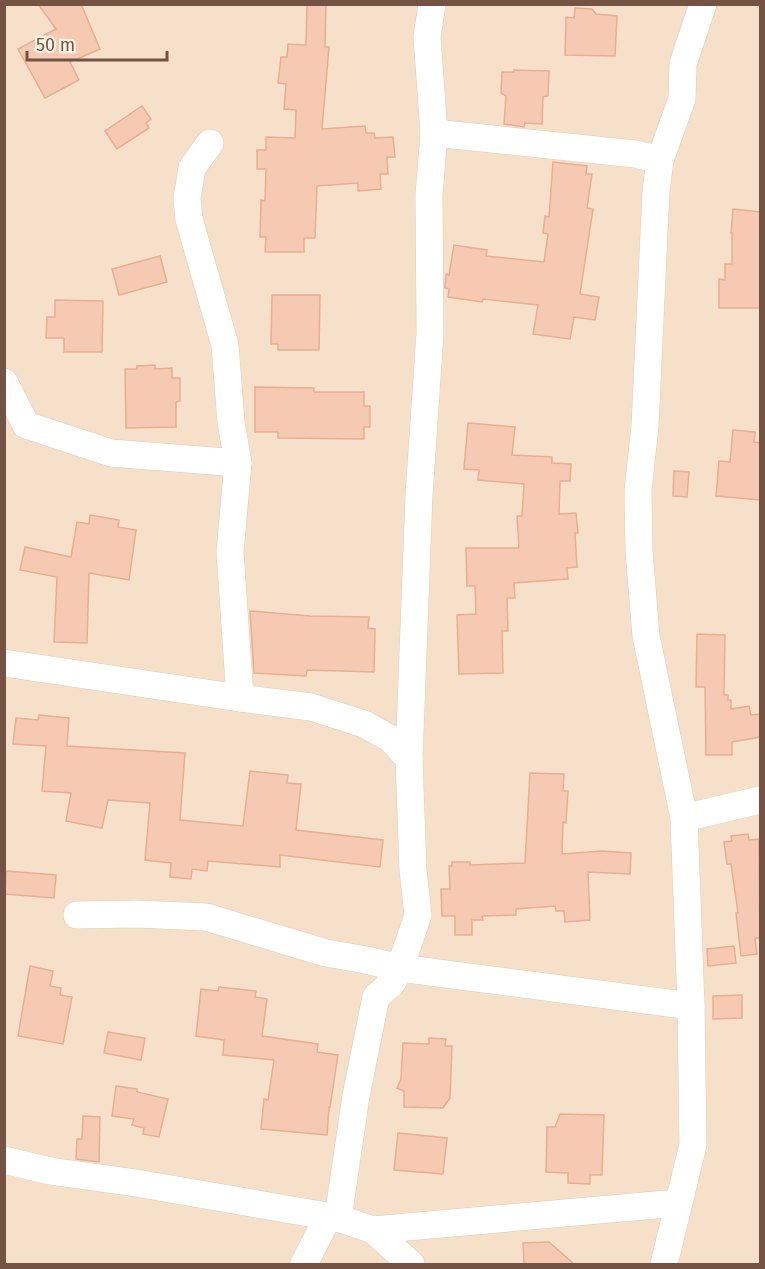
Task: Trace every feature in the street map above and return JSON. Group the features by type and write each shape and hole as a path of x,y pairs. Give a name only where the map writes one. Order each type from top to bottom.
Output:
{"street":[{"path":"304,1264 333,1218 376,997 392,983 400,968 417,915 413,870 410,759 419,495 430,334 429,195 434,133 427,37 432,4"},
{"path":"664,1264 693,1145 691,1006 684,818 646,636 639,550 638,490 645,426 656,191 660,160 682,99 683,64 703,4"},
{"path":"434,133 635,154 660,160"},
{"path":"210,143 192,168 187,198 189,219 225,345 231,422 238,463 230,552 240,698"},
{"path":"4,382 26,424 111,453 238,463"},
{"path":"4,663 240,698 311,706 364,724 391,739 410,759"},
{"path":"684,818 760,800"},
{"path":"77,915 137,914 206,917 326,953 400,968 691,1006"},
{"path":"4,1160 50,1171 333,1218 373,1230 678,1203"},
{"path":"373,1230 411,1264"}],"shaded area":[{"path":"5,5 760,5 760,1264 5,1264"}],"building":[{"path":"38,4 81,4 100,49 70,62 79,80 45,98 18,49 56,29"},
{"path":"307,4 326,4 325,47 329,47 322,129 365,126 366,133 374,133 375,138 393,137 395,157 387,157 388,174 380,174 381,189 358,191 358,183 317,186 315,238 304,238 304,252 265,252 266,237 260,237 261,200 265,201 266,169 257,169 257,150 266,150 266,137 295,138 296,110 284,109 286,84 278,83 281,57 287,57 288,44 306,45"},
{"path":"575,8 592,9 596,14 617,16 615,56 565,55 566,17 574,18"},
{"path":"514,70 549,71 548,96 543,97 542,124 525,123 524,127 504,124 506,96 501,93 502,72 514,72"},
{"path":"142,106 151,119 146,123 149,128 117,149 105,131"},
{"path":"553,162 587,166 586,174 592,174 587,208 593,209 580,294 599,297 595,320 574,317 570,339 533,334 538,305 483,299 482,302 448,297 449,289 445,288 446,274 449,275 454,245 487,250 486,256 544,262 548,234 543,233 545,216 549,217"},
{"path":"733,209 760,212 760,308 719,308 719,279 725,280 725,264 732,264"},
{"path":"160,256 167,282 119,295 112,269"},
{"path":"272,295 320,295 319,350 278,350 278,344 271,344"},
{"path":"55,300 103,301 102,352 64,352 64,338 46,338 47,317 55,317"},
{"path":"155,365 155,369 172,368 172,378 180,378 180,401 176,402 176,427 126,428 125,369"},
{"path":"255,387 314,388 314,392 364,392 364,406 370,406 370,427 364,427 364,439 278,438 278,432 255,432"},
{"path":"468,423 515,427 512,455 552,457 552,463 571,464 570,481 560,481 559,514 576,513 577,567 567,568 568,579 514,583 515,598 507,598 508,631 502,631 503,673 459,674 457,615 476,614 475,586 467,586 466,548 519,548 517,516 522,516 524,484 478,480 479,470 464,469"},
{"path":"733,430 755,432 754,442 760,443 760,500 716,496 719,461 730,462"},
{"path":"674,471 689,472 687,497 673,496"},
{"path":"90,515 119,520 118,527 136,530 129,580 89,573 87,643 54,642 57,577 20,570 25,547 71,557 77,522 89,524"},
{"path":"250,611 310,616 369,617 368,628 375,629 374,672 307,670 306,676 254,673"},
{"path":"697,634 725,635 724,695 728,695 728,700 731,700 731,709 749,706 751,715 760,714 760,737 732,742 732,755 706,755 705,687 696,687"},
{"path":"39,715 69,718 67,746 185,753 180,820 243,826 250,771 288,775 287,783 301,784 296,830 383,840 380,867 280,855 280,867 208,861 207,871 192,869 191,879 170,877 171,863 145,860 150,803 108,800 102,828 66,821 71,793 42,791 46,746 13,744 16,718 38,720"},
{"path":"530,773 564,774 563,791 568,791 566,823 563,822 562,854 602,851 631,853 630,874 588,872 590,920 565,922 564,911 556,911 555,906 516,909 516,915 482,916 483,920 472,920 472,935 455,935 455,916 442,916 441,889 450,889 449,866 452,866 452,862 470,862 470,865 525,863"},
{"path":"748,834 749,840 759,839 760,938 755,938 757,954 741,956 731,864 727,864 724,842 732,841 731,836"},
{"path":"6,871 56,875 54,898 5,894"},
{"path":"734,946 736,963 708,966 707,949"},
{"path":"30,966 53,971 50,986 61,988 60,995 72,997 63,1044 18,1036"},
{"path":"219,987 256,991 255,997 267,999 262,1036 318,1044 317,1052 338,1055 329,1107 327,1135 261,1129 264,1099 268,1100 274,1060 223,1055 224,1040 196,1036 201,989 218,991"},
{"path":"742,995 742,1018 713,1019 713,996"},
{"path":"108,1032 145,1038 141,1060 104,1053"},
{"path":"429,1038 446,1039 445,1046 452,1046 450,1098 443,1108 404,1107 404,1091 397,1088 401,1079 403,1043 429,1044"},
{"path":"116,1086 137,1089 137,1092 168,1099 159,1137 143,1134 144,1128 132,1125 134,1119 112,1116"},
{"path":"560,1114 604,1115 602,1175 590,1175 590,1184 568,1183 568,1173 546,1172 547,1127 555,1127"},
{"path":"83,1116 100,1117 99,1162 76,1159 77,1139 82,1139"},
{"path":"398,1133 447,1138 443,1174 394,1170"},
{"path":"549,1242 574,1264 524,1264 523,1243"}]}
